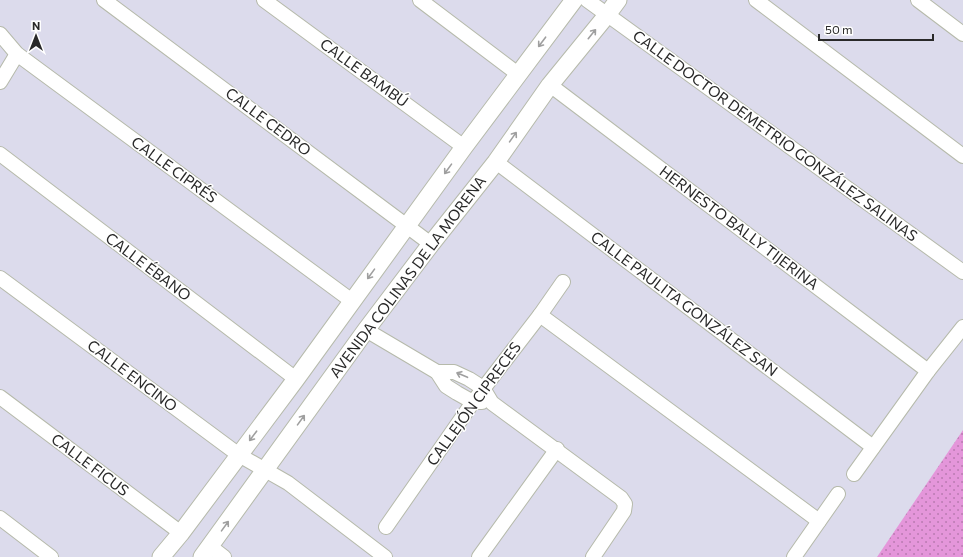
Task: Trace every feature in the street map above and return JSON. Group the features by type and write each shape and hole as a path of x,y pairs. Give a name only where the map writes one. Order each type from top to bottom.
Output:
{"street":[{"name":"CALLE CEDRO","path":"104,0 430,244"},
{"name":"CALLE BAMBÚ","path":"264,0 464,147"},
{"path":"420,0 518,74"},
{"name":"AVENIDA COLINAS DE LA MORENA","path":"161,557 181,533 296,379 464,147 574,0"},
{"name":"CALLE DOCTOR DEMETRIO GONZÁLEZ SALINAS","path":"587,0 963,272"},
{"name":"AVENIDA COLINAS DE LA MORENA","path":"206,552 430,244 496,162 550,85 618,0"},
{"path":"756,0 963,156"},
{"path":"918,0 963,34"},
{"name":"CALLE CIPRÉS","path":"0,34 17,54 352,301"},
{"path":"0,82 17,54"},
{"name":"HERNESTO BALLY TIJERINA","path":"550,85 928,371"},
{"name":"CALLE ÉBANO","path":"0,154 296,379"},
{"name":"CALLE PAULITA GONZÁLEZ SAN","path":"496,162 873,447"},
{"name":"CALLE ENCINO","path":"0,278 239,455 288,483 385,557"},
{"name":"CALLEJÓN CIPRECES","path":"386,527 483,388 540,315 563,282"},
{"path":"540,315 819,521"},
{"path":"854,474 928,371 963,327"},
{"path":"366,330 437,372 446,386 473,402 492,402"},
{"path":"437,372 454,372 483,388 492,402 615,492 625,504 624,511 621,518 593,557"},
{"name":"CALLE FICUS","path":"0,397 181,533"},
{"path":"479,557 557,449"},
{"path":"794,557 838,494"},
{"path":"0,518 52,557"},
{"path":"206,552 224,557"}],"shaded area":[{"path":"963,430 963,557 877,557"}]}
